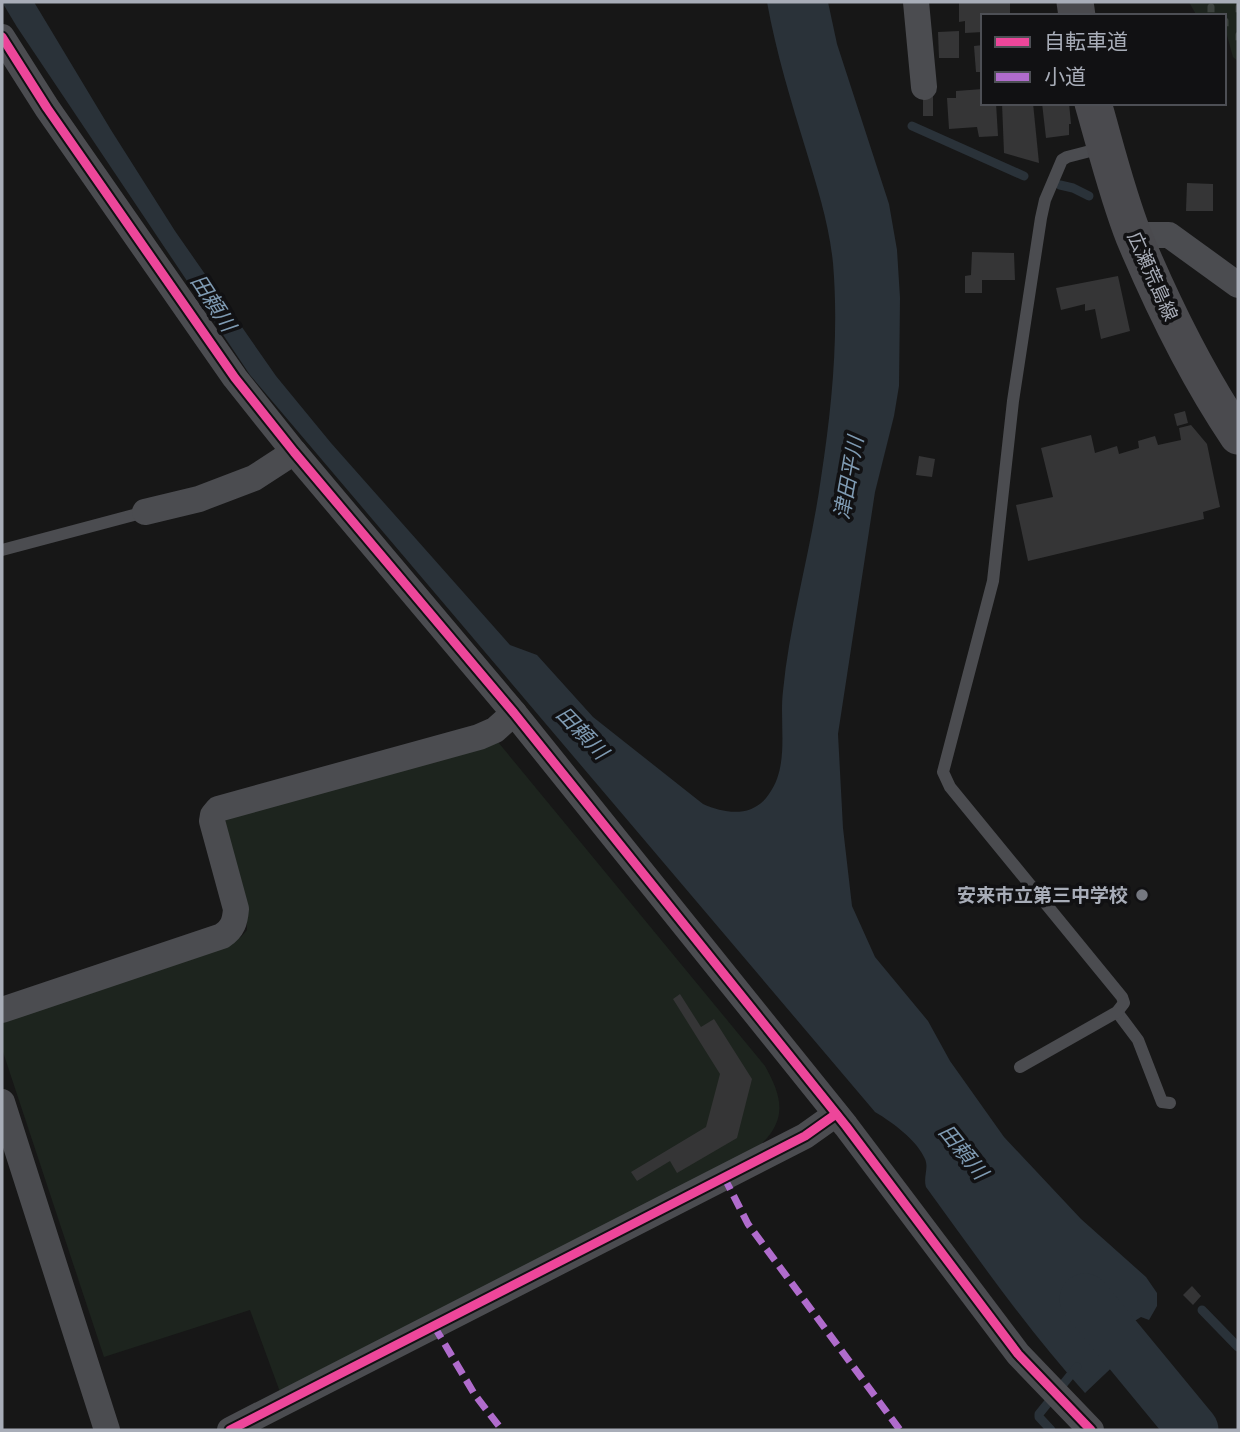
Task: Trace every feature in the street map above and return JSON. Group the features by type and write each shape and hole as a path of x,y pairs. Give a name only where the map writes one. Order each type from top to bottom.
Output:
{"main road":[{"name":"広瀬荒島線","path":"1094,105 1134,235 1171,318 1211,396 1238,436"}],"street":[{"path":"916,2 924,87"},
{"path":"2,37 47,108 235,378 514,713 836,1114 1018,1354 1091,1430"},
{"path":"1134,235 1169,235 1238,285"},
{"path":"145,512 199,499 254,478 294,452"},
{"path":"2,1010 222,936 230,930 236,920 236,909 212,821 218,809 479,737 495,730 514,713"},
{"path":"2,1102 107,1430"},
{"path":"230,1430 805,1136 836,1114"}],"lane":[{"path":"1020,1067 1117,1012 1123,1006 1122,997 950,787 943,772 993,580 1013,401 1045,200 1062,160 1105,147"},
{"path":"2,550 145,512"},
{"path":"1117,1012 1138,1040 1162,1102 1170,1103"}],"green space":[{"path":"1189,2 1238,2 1238,61 1233,57 1226,35 1226,14 1196,14"},
{"path":"498,742 765,1066 779,1099 778,1119 774,1128 757,1148 280,1392 250,1310 104,1357 2,1049 2,1017 241,937 247,930 247,914 220,829 230,814"}],"water":[{"name":"津田平川","path":"2,2 34,2 175,231 276,376 331,443 510,645 537,655 593,717 703,804 739,812 763,802 775,783 782,758 782,704 786,664 821,478 835,344 835,290 829,234 784,76 767,2 828,2 837,44 889,204 897,250 900,298 899,386 875,492 838,734 843,828 852,906 875,957 928,1021 950,1061 1004,1137 1081,1219 1146,1277 1157,1293 1157,1306 1149,1320 1141,1317 1133,1322 1137,1330 1145,1336 1085,1393 1023,1318 926,1187 926,1162 916,1145 896,1126 875,1112 250,375"}],"building":[{"path":"959,2 1010,2 1010,14 981,14 981,32 965,33 965,21 959,22"},
{"path":"959,31 959,58 939,58 938,32"},
{"path":"981,45 981,72 976,72 974,46"},
{"path":"981,89 981,105 996,105 998,136 979,137 977,127 949,129 947,98 956,98 956,91"},
{"path":"923,95 933,95 933,116 923,116"},
{"path":"1002,105 1033,105 1039,163 1004,153"},
{"path":"1042,105 1069,105 1069,135 1046,138"},
{"path":"1187,183 1213,184 1213,211 1186,211"},
{"path":"972,252 1014,253 1015,280 982,280 982,293 965,293 965,276 971,275"},
{"path":"1118,276 1130,331 1101,339 1095,309 1085,311 1085,304 1061,310 1056,288"},
{"path":"1185,411 1188,423 1177,426 1174,414"},
{"path":"1191,425 1207,444 1220,507 1203,512 1204,519 1028,561 1016,505 1053,497 1041,448 1091,435 1095,453 1117,446 1119,454 1139,448 1138,441 1155,436 1158,445 1181,440 1179,428"},
{"path":"919,456 935,459 932,477 916,475"},
{"path":"680,994 701,1027 714,1019 752,1079 737,1138 677,1173 670,1161 637,1181 631,1172 706,1127 720,1074 673,999"},
{"path":"1192,1286 1201,1296 1193,1305 1183,1295"}],"waterway":[{"path":"912,126 1024,176"},
{"path":"1060,185 1089,196"},
{"name":"田頼川","path":"1085,1299 1193,1430"},
{"path":"1202,1310 1238,1347"},
{"path":"1051,1430 1039,1414 1077,1367"}],"marked path":[{"path":"724,1177 748,1224 900,1430"},
{"path":"434,1326 475,1395 502,1430"}],"cycle path":[{"path":"2,37 47,108 235,378 514,713 846,1126 1018,1354 1091,1430"},
{"path":"230,1430 805,1136 836,1114"}],"place":[{"name":"安来市立第三中学校","path":"1142,895"}]}
